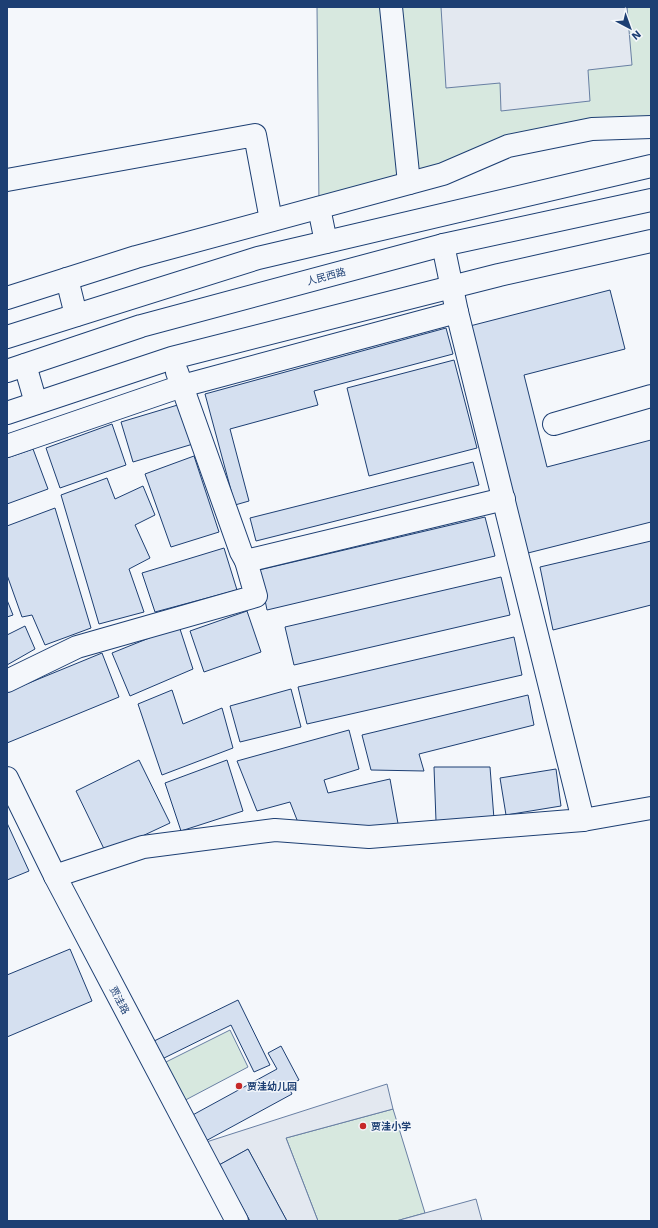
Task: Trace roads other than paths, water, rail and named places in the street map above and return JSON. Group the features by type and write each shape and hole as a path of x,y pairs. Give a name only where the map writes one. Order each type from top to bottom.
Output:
{"street":[{"path":"391,7 409,183"},
{"path":"7,298 136,257 442,174 508,146 592,129 651,127"},
{"path":"7,180 255,135 271,220"},
{"path":"7,337 258,258 651,166"},
{"name":"人民西路","path":"16,368 141,326 443,244 651,200"},
{"path":"319,208 326,242"},
{"path":"7,413 172,358 452,287 651,241"},
{"path":"443,244 458,312 583,820"},
{"path":"67,279 76,315"},
{"path":"7,446 182,386 458,312"},
{"path":"7,681 77,647 256,596 246,561 241,552 172,358"},
{"path":"16,368 36,403"},
{"path":"554,424 651,396"},
{"path":"246,561 504,499"},
{"name":"贾洼路","path":"10,791 237,1221"},
{"path":"55,876 143,848 275,830 369,837 583,820 651,808"}],"place":[{"name":"贾洼幼儿园","path":"239,1086"},
{"name":"贾洼小学","path":"363,1126"}]}
